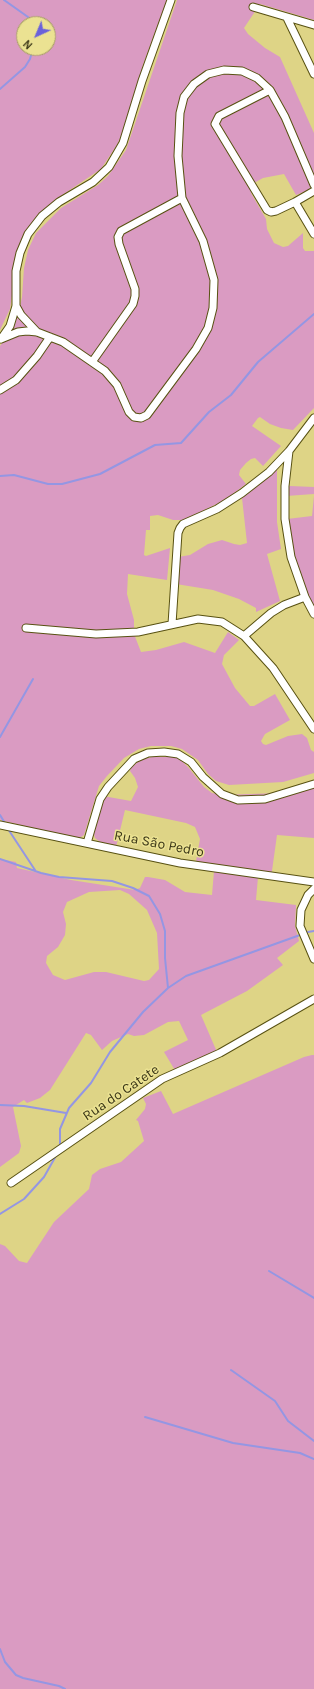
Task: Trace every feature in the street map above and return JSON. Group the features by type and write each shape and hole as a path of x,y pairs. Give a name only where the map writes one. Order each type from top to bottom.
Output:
{"street":[{"path":"0,340 10,326 16,306 16,271 20,253 28,234 42,216 59,202 93,182 109,167 124,144 142,81 172,0"},
{"path":"253,7 314,25"},
{"path":"287,18 314,74"},
{"path":"0,340 18,332 37,332 63,342 112,378 129,412 134,417 141,418 147,415 196,350 208,328 213,308 214,280 203,240 182,198 178,156 180,113 184,97 194,84 208,74 224,70 242,71 257,78 270,90 285,117 314,185"},
{"path":"270,90 219,116 215,121 215,124 267,210 271,212 276,211 314,191"},
{"path":"92,362 133,304 135,296 135,289 118,244 118,236 121,231 182,198"},
{"path":"295,202 314,234"},
{"path":"16,306 20,315 37,332"},
{"path":"0,390 16,380 37,356 50,337"},
{"path":"172,624 178,533 180,528 184,524 217,509 242,493 269,472 289,451 314,418"},
{"path":"289,451 285,486 285,519 291,557 305,597 314,614"},
{"path":"244,636 271,613 284,605 305,597"},
{"path":"26,628 96,634 138,632 198,619 222,622 244,636 273,668 314,729"},
{"path":"87,843 100,800 108,787 134,759 148,753 164,752 178,754 191,762 203,777 222,794 238,800 266,799 314,784"},
{"name":"Rua São Pedro","path":"0,825 180,863 314,882"},
{"path":"314,889 308,895 301,910 300,926 314,959"},
{"name":"Rua do Catete","path":"11,1182 157,1082 220,1053 314,1000"}],"shaded area":[{"path":"0,0 167,0 143,65 126,125 117,145 101,169 55,200 34,221 23,237 19,247 10,309 0,330"},
{"path":"177,0 314,0 314,20 260,4 244,28 248,34 265,48 280,57 314,133 314,188 296,195 284,174 263,178 254,183 251,187 251,193 266,219 267,229 274,243 283,247 288,246 303,233 303,248 305,251 314,251 314,408 293,430 281,428 270,424 260,417 258,418 252,426 281,446 263,466 255,458 246,463 240,470 239,475 246,484 225,500 184,520 173,520 158,515 150,516 150,530 146,530 144,555 146,556 170,548 167,580 128,574 127,594 134,620 134,634 141,652 156,650 184,642 215,653 228,632 239,640 224,655 222,664 235,688 250,706 254,706 275,694 290,720 265,734 261,741 266,745 288,736 302,734 307,738 311,750 314,752 314,773 283,782 229,785 216,781 208,774 198,760 182,749 171,746 151,746 139,749 124,758 99,786 84,835 78,839 0,820 0,346 14,326 19,312 22,297 24,268 28,250 36,233 61,208 98,185 108,176 126,150"},
{"path":"275,468 277,469 277,522 281,549 267,554 280,601 256,612 256,608 239,599 213,590 176,584 178,557 190,555 208,544 222,540 240,545 247,543 242,498"},
{"path":"287,487 314,487 314,494 286,496"},
{"path":"314,496 314,613 296,567 287,519 312,516"},
{"path":"152,757 178,757 204,787 212,793 221,795 281,793 314,783 314,838 277,835 271,878 258,877 256,900 296,905 295,926 299,941 277,958 283,965 247,991 201,1015 217,1052 176,1072 164,1052 188,1040 179,1021 168,1022 144,1035 134,1036 128,1034 112,1041 102,1050 91,1035 86,1033 50,1090 40,1098 27,1103 24,1100 13,1107 21,1146 19,1153 0,1167 0,859 16,862 17,868 71,880 135,890 140,888 145,877 148,877 165,880 185,892 212,895 214,871 195,867 200,839 195,827 186,823 125,810 116,847 100,842 95,838 94,834 97,814 103,796 131,801 138,787 135,778 130,771 131,768 140,760","holes":["120,890 129,894 147,910 157,933 159,969 149,980 144,981 106,972 94,972 65,980 53,975 46,963 47,956 58,947 65,935 66,924 63,912 67,902 89,892"]},
{"path":"314,1055 314,1689 0,1689 0,1244 5,1246 19,1261 27,1263 54,1222 89,1189 92,1175 100,1169 121,1162 144,1141 138,1121 136,1120 145,1109 146,1104 143,1098 161,1091 173,1114 304,1057"}],"waterway":[{"path":"4,0 27,16"},
{"path":"0,89 25,67 31,56"},
{"path":"0,476 14,475 48,484 62,484 100,474 155,445 181,443 209,412 231,395 258,362 314,314"},
{"path":"0,737 33,679"},
{"path":"0,815 5,823"},
{"path":"8,829 35,870"},
{"path":"0,859 41,873 59,877 112,881 133,888 149,896 160,914 165,931 165,958 168,988"},
{"path":"308,932 314,931"},
{"path":"60,1144 60,1129 69,1108 91,1083 110,1052 143,1012 168,988 186,976 300,935"},
{"path":"0,1105 24,1106 66,1113"},
{"path":"0,1214 24,1199 44,1177 57,1154"},
{"path":"269,1271 314,1298"},
{"path":"231,1370 275,1401 288,1421 314,1441"},
{"path":"145,1417 233,1443 300,1453 314,1459"},
{"path":"0,1649 5,1662 16,1675 59,1686 65,1689"}]}
